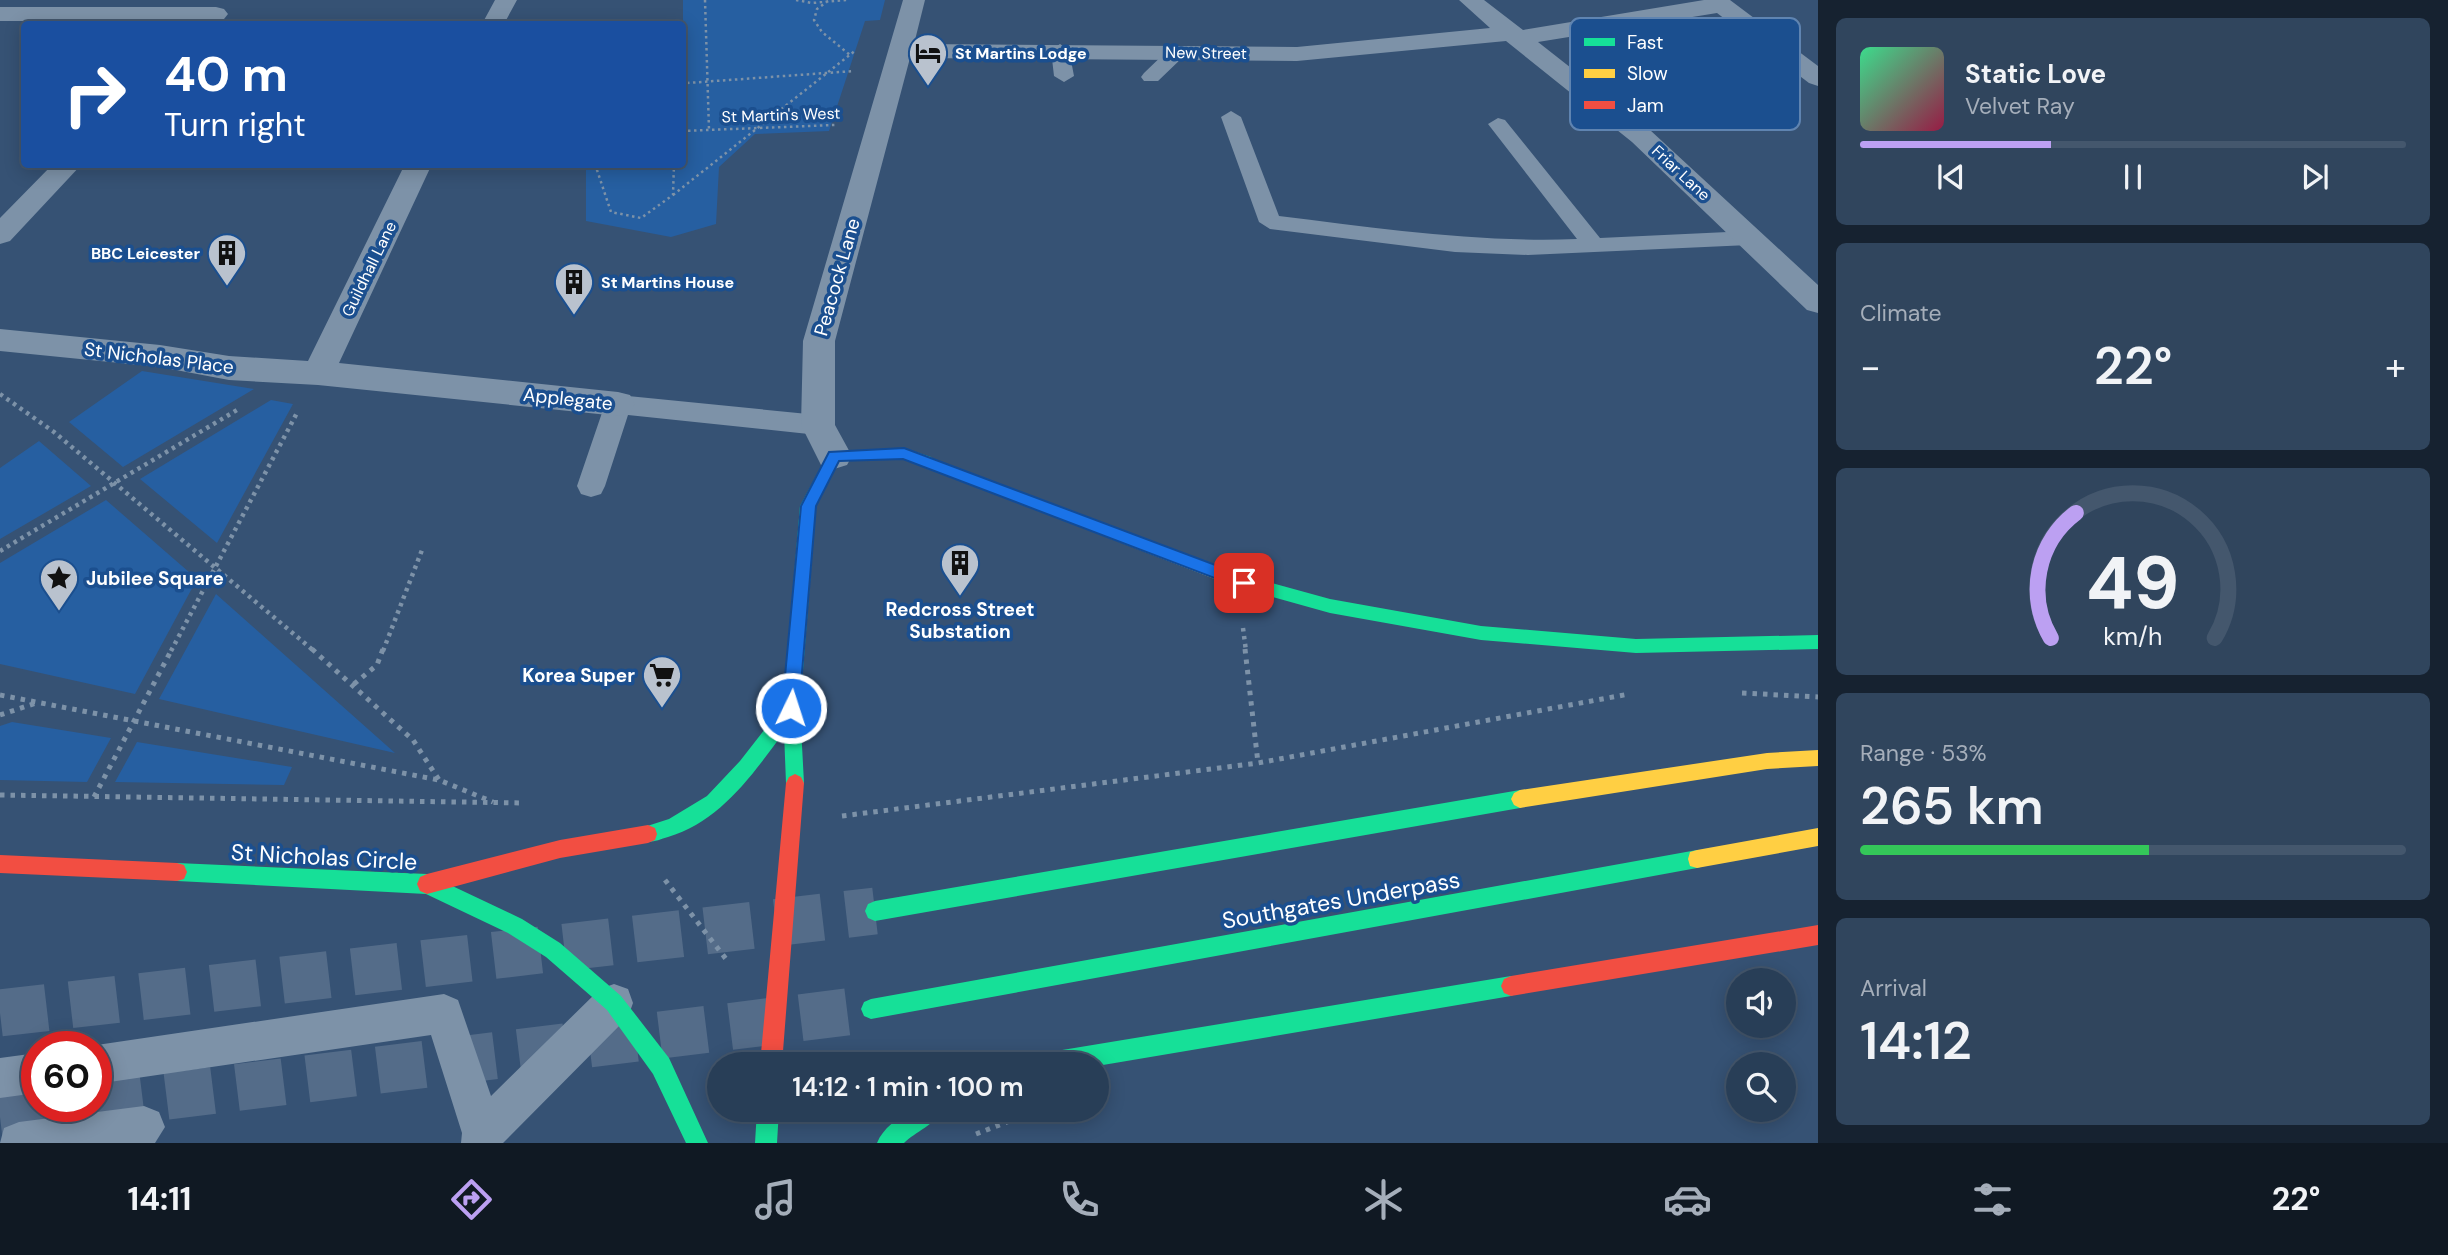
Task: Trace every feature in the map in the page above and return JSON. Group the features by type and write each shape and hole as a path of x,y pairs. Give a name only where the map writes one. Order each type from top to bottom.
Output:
{"main road":[{"path":"772,1052 793,817 796,766 791,708 808,506 834,456 904,453 1244,583 1330,606 1481,633 1636,646 1818,642"},
{"path":"426,884 560,849 668,830 697,815 727,793 791,708"},
{"path":"875,911 1449,810 1767,761 1818,758"},
{"name":"Southgates Underpass","path":"871,1009 1818,837"},
{"name":"St Nicholas Circle","path":"0,864 426,884 514,926 553,950 614,1003 661,1066 697,1143"},
{"path":"1109,1053 1818,935"},
{"path":"766,1143 767,1122"},
{"path":"888,1143 911,1122"}],"street":[{"path":"495,21 506,0"},
{"name":"Peacock Lane","path":"834,456 818,425 819,341 914,0"},
{"name":"Friar Lane","path":"1470,0 1570,80"},
{"path":"1718,3 1739,18"},
{"name":"New Street","path":"1622,18 1718,3"},
{"path":"0,14 217,13"},
{"name":"New Street","path":"898,62 1060,50 1297,54 1514,35 1570,26"},
{"path":"1800,61 1815,72"},
{"name":"Friar Lane","path":"1633,130 1818,303"},
{"path":"0,235 65,168"},
{"name":"Guildhall Lane","path":"318,373 417,168"},
{"name":"St Nicholas Place","path":"0,341 160,356 229,368 318,373"},
{"name":"Applegate","path":"318,373 618,404"}],"lane":[{"path":"1060,50 1064,76"},
{"path":"1151,77 1175,53"},
{"path":"1231,117 1270,222 1455,245 1528,248 1749,238"},
{"path":"1498,124 1594,245"},
{"path":"592,486 618,404"},
{"name":"Applegate","path":"618,404 818,425"},
{"path":"112,1062 444,1014 483,1138 614,1003"},
{"path":"0,1078 21,1075"},
{"path":"19,1143 145,1127"}],"path":[{"path":"705,0 709,130"},
{"path":"796,0 846,0"},
{"path":"828,1 817,9 814,20 834,44 850,55"},
{"path":"687,83 898,62"},
{"path":"596,168 611,212 641,218 833,70"},
{"name":"St Martin's West","path":"686,131 881,122"},
{"path":"673,195 674,168"},
{"path":"94,797 136,722 318,373"},
{"path":"0,394 54,432 117,483 354,684 414,740 439,780"},
{"path":"0,551 248,403"},
{"path":"354,684 377,665 422,550"},
{"path":"1244,583 1242,617 1258,763"},
{"path":"793,817 830,817 1258,763 1632,693"},
{"path":"0,695 439,780 497,804"},
{"path":"0,715 37,703"},
{"path":"0,795 497,804 535,802"},
{"path":"634,838 751,990 777,991"},
{"path":"967,1139 1010,1122"}],"shaded area":[{"path":"683,0 885,0 880,20 865,21 829,131 755,134 719,167 716,224 671,237 586,221 586,168 686,168 686,21 683,21"},
{"path":"142,371 254,389 123,467 69,422"},
{"path":"271,400 293,404 217,543 140,479"},
{"path":"39,441 91,486 0,539 0,468"},
{"path":"106,500 197,579 135,694 0,664 0,563"},
{"path":"216,594 395,753 159,699"},
{"path":"12,722 111,738 87,782 0,780 0,726"},
{"path":"137,742 292,767 284,785 115,782"}],"tunnel":[{"path":"0,1013 875,911"},
{"path":"112,1103 871,1009"},
{"path":"0,1117 21,1114"}],"traffic: fast":[{"path":"795,783 791,708 808,506 834,456 904,453 926,461"},
{"path":"1236,580 1330,606 1481,633 1636,646 1818,642"},
{"path":"648,834 672,827 713,802 747,767 791,708"},
{"path":"875,911 1520,799"},
{"path":"871,1009 1697,859"},
{"path":"177,872 427,884 515,926 553,950 614,1003 661,1066 697,1143"},
{"path":"1109,1053 1511,986"},
{"path":"766,1143 767,1122"},
{"path":"888,1143 911,1122"}],"traffic: slow":[{"path":"926,461 1236,580"},
{"path":"1520,799 1767,761 1818,758"},
{"path":"1697,859 1818,837"}],"traffic: jam":[{"path":"772,1052 795,783"},
{"path":"427,884 560,849 648,834"},
{"path":"0,864 177,872"},
{"path":"1511,986 1818,935"}],"place":[{"name":"St Martins Lodge","path":"928,87"},
{"name":"BBC Leicester","path":"227,287"},
{"name":"St Martins House","path":"574,316"},
{"name":"Redcross Street Substation","path":"960,597"},
{"name":"Jubilee Square","path":"59,612"},
{"name":"Korea Super","path":"662,709"}],"route":[{"path":"791,708 808,506 834,456 904,453 1244,583"}]}
